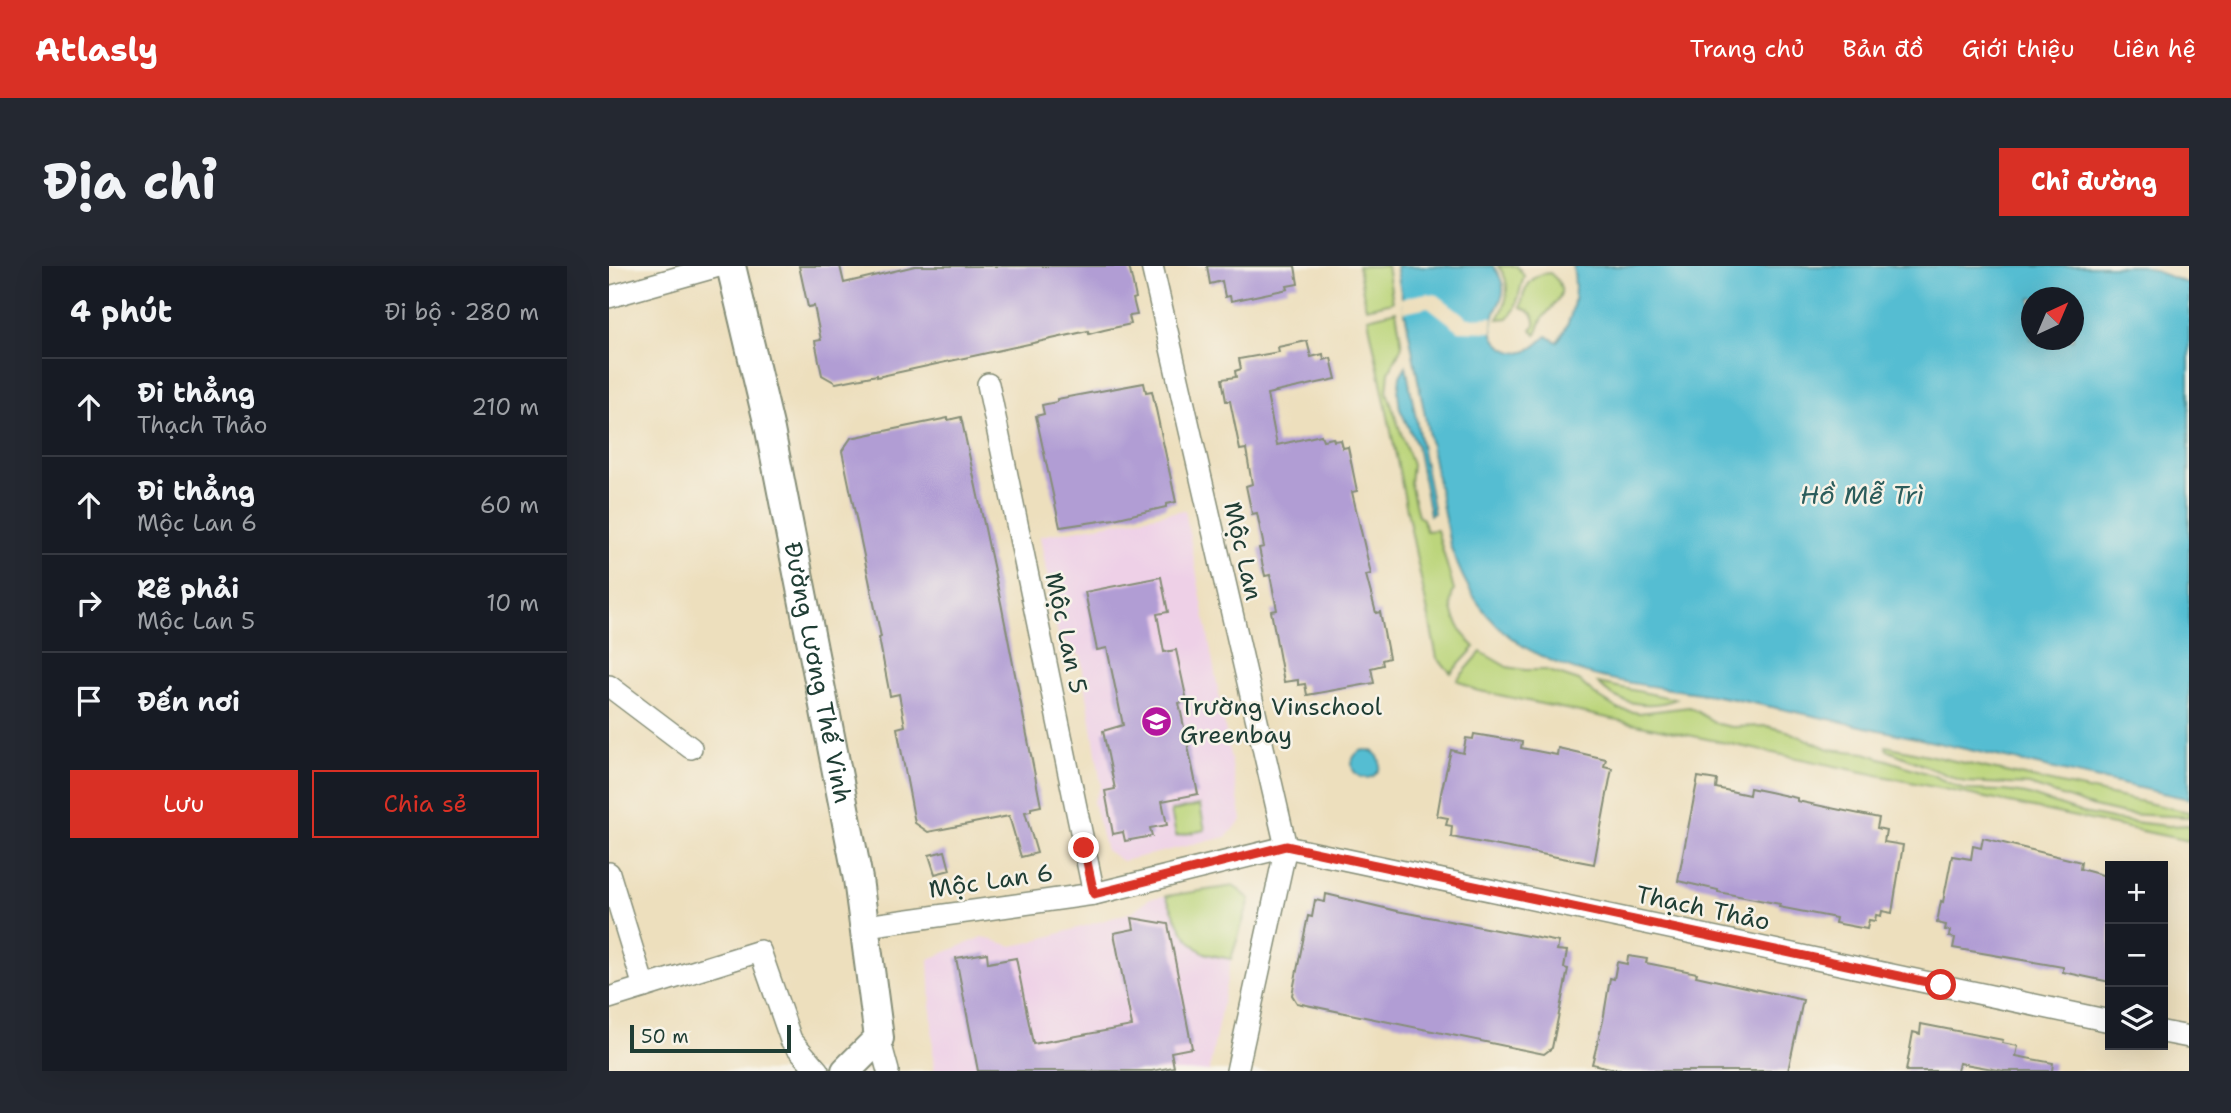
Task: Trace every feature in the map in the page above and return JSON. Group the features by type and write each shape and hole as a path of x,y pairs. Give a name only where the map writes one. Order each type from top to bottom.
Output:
{"street":[{"path":"609,297 719,266"},
{"name":"Đường Lương Thế Vinh","path":"731,266 770,430 866,926 879,1038"},
{"name":"Mộc Lan","path":"1152,266 1286,846"},
{"name":"Mộc Lan 5","path":"988,384 1094,894"},
{"path":"609,686 691,748"},
{"path":"1237,1071 1286,846"},
{"name":"Mộc Lan 6","path":"866,926 1094,894 1286,846"},
{"name":"Thạch Thảo","path":"1286,846 2105,1020"},
{"path":"609,873 644,987"},
{"path":"609,998 760,951 792,1040 818,1071"},
{"path":"2168,1033 2189,1037"},
{"path":"846,1071 879,1038 888,1071"}],"shaded area":[{"name":"Trường Vinschool Greenbay","path":"1185,510 1242,820 1226,837 1122,861 1106,850 1093,802 1101,785 1081,657 1058,636 1040,536"},
{"path":"1166,896 1180,925 1203,952 1231,959 1209,1071 934,1071 929,959 983,937 1012,946 1027,943 1132,912 1150,898"}],"green space":[{"path":"1358,266 1387,266 1393,302 1366,308"},
{"path":"1498,266 1517,266 1524,276 1515,309 1508,318 1498,319 1504,306 1507,285"},
{"path":"1550,273 1561,286 1560,297 1543,318 1536,335 1531,329 1535,325 1534,318 1521,308 1522,301 1529,284 1537,276"},
{"path":"1396,311 1402,346 1389,372 1387,392 1412,465 1410,483 1418,516 1423,519 1426,531 1437,530 1454,590 1453,613 1460,628 1475,647 1451,673 1437,658 1368,318"},
{"path":"1481,652 1507,667 1546,670 1579,681 1618,709 1639,713 1689,707 1718,724 1732,727 1767,726 1787,731 1829,749 1865,753 1932,775 1964,790 2026,794 2083,813 2116,820 2168,826 2189,825 2189,841 1475,690 1457,680"},
{"path":"1598,683 1676,699 1656,704 1634,703 1614,696"},
{"path":"1886,746 2189,812 2189,817 2124,814 2029,785 1964,782 1887,750"},
{"path":"1200,805 1205,830 1176,836 1171,811"},
{"path":"1234,886 1250,899 1231,959 1206,953 1196,947 1181,927 1166,896"}],"water":[{"name":"Hồ Mễ Trì","path":"1396,266 1493,266 1500,277 1503,293 1493,319 1493,333 1498,343 1513,352 1530,350 1547,336 1557,342 1573,306 1573,266 2142,266 2189,284 2189,799 1795,712 1600,677 1573,669 1523,646 1497,626 1477,602 1450,545"},
{"path":"1406,366 1434,513 1430,515 1417,446 1400,409 1400,376"},
{"path":"1366,750 1376,754 1380,764 1376,774 1366,778 1356,774 1352,764 1356,754"}],"pier":[{"path":"1427,293 1438,295 1468,318 1493,317 1492,332 1459,331 1428,307 1404,312 1401,298"}],"building":[{"path":"799,266 840,266 844,283 915,266 1129,266 1137,315 1129,316 1131,324 1089,334 1088,331 877,377 836,383 822,375 815,341 821,340 814,306 808,307"},
{"path":"1207,266 1295,266 1298,284 1287,286 1288,289 1231,301 1230,296 1225,297 1222,281 1210,284"},
{"path":"1307,341 1311,357 1323,354 1324,360 1331,358 1336,379 1267,394 1277,445 1321,435 1323,440 1341,440 1343,448 1348,447 1357,491 1352,492 1371,574 1366,575 1376,613 1380,612 1389,658 1382,660 1383,665 1371,668 1374,683 1307,695 1305,684 1298,685 1298,680 1284,682 1271,611 1277,610 1270,575 1265,576 1259,548 1264,547 1257,513 1252,514 1246,486 1252,484 1246,449 1240,450 1230,401 1226,401 1222,379 1236,377 1235,371 1241,369 1239,359 1279,352 1278,347"},
{"path":"1144,383 1146,392 1152,391 1176,502 1166,504 1166,507 1114,519 1060,527 1036,416 1044,414 1042,405 1057,402 1057,399"},
{"path":"961,417 1041,806 1025,812 1037,853 1021,857 1009,816 928,832 915,823 897,728 905,726 899,694 890,696 879,638 881,637 842,451 851,438"},
{"path":"1161,577 1168,612 1157,614 1164,652 1176,650 1187,701 1179,703 1198,794 1162,801 1167,825 1150,828 1152,836 1125,841 1123,832 1113,834 1105,791 1115,789 1103,731 1123,725 1107,648 1097,650 1085,592"},
{"path":"1474,734 1522,742 1521,748 1557,755 1558,748 1606,759 1604,766 1612,768 1594,864 1451,837 1452,826 1446,825 1448,818 1437,816 1441,793 1451,750 1463,753 1466,738 1473,739"},
{"path":"1698,777 1717,780 1716,788 1749,795 1750,788 1879,818 1877,828 1886,830 1884,842 1903,845 1892,913 1882,911 1881,916 1876,915 1875,921 1869,920 1867,929 1835,923 1836,918 1779,907 1780,904 1678,881"},
{"path":"1983,838 2081,862 2080,869 2105,876 2105,981 2063,972 2063,967 1953,948 1955,938 1949,937 1950,931 1945,930 1946,925 1937,923 1952,856 1971,859 1973,846 1981,848"},
{"path":"945,851 950,870 935,874 929,855"},
{"path":"1326,894 1397,911 1559,942 1557,950 1567,951 1564,968 1568,969 1552,1048 1544,1054 1297,1003 1292,995 1308,916 1312,917 1315,900 1325,902"},
{"path":"1132,918 1168,924 1192,1048 1171,1052 1174,1067 1152,1071 978,1071 956,958 987,953 988,963 1016,958 1033,1044 1132,1026 1114,933 1134,929"},
{"path":"1628,956 1647,959 1646,963 1697,973 1696,976 1803,1000 1788,1071 1624,1071 1592,1064 1610,978 1614,979 1617,962 1627,964"},
{"path":"1921,1024 2003,1040 2002,1043 2018,1046 2016,1056 2053,1063 2052,1071 2004,1071 1959,1063 1957,1071 1906,1071 1913,1032 1920,1034"}],"place":[{"name":"Trường Vinschool Greenbay","path":"1157,721"}],"route":[{"path":"1084,848 1094,894 1286,846 1941,985"}]}
